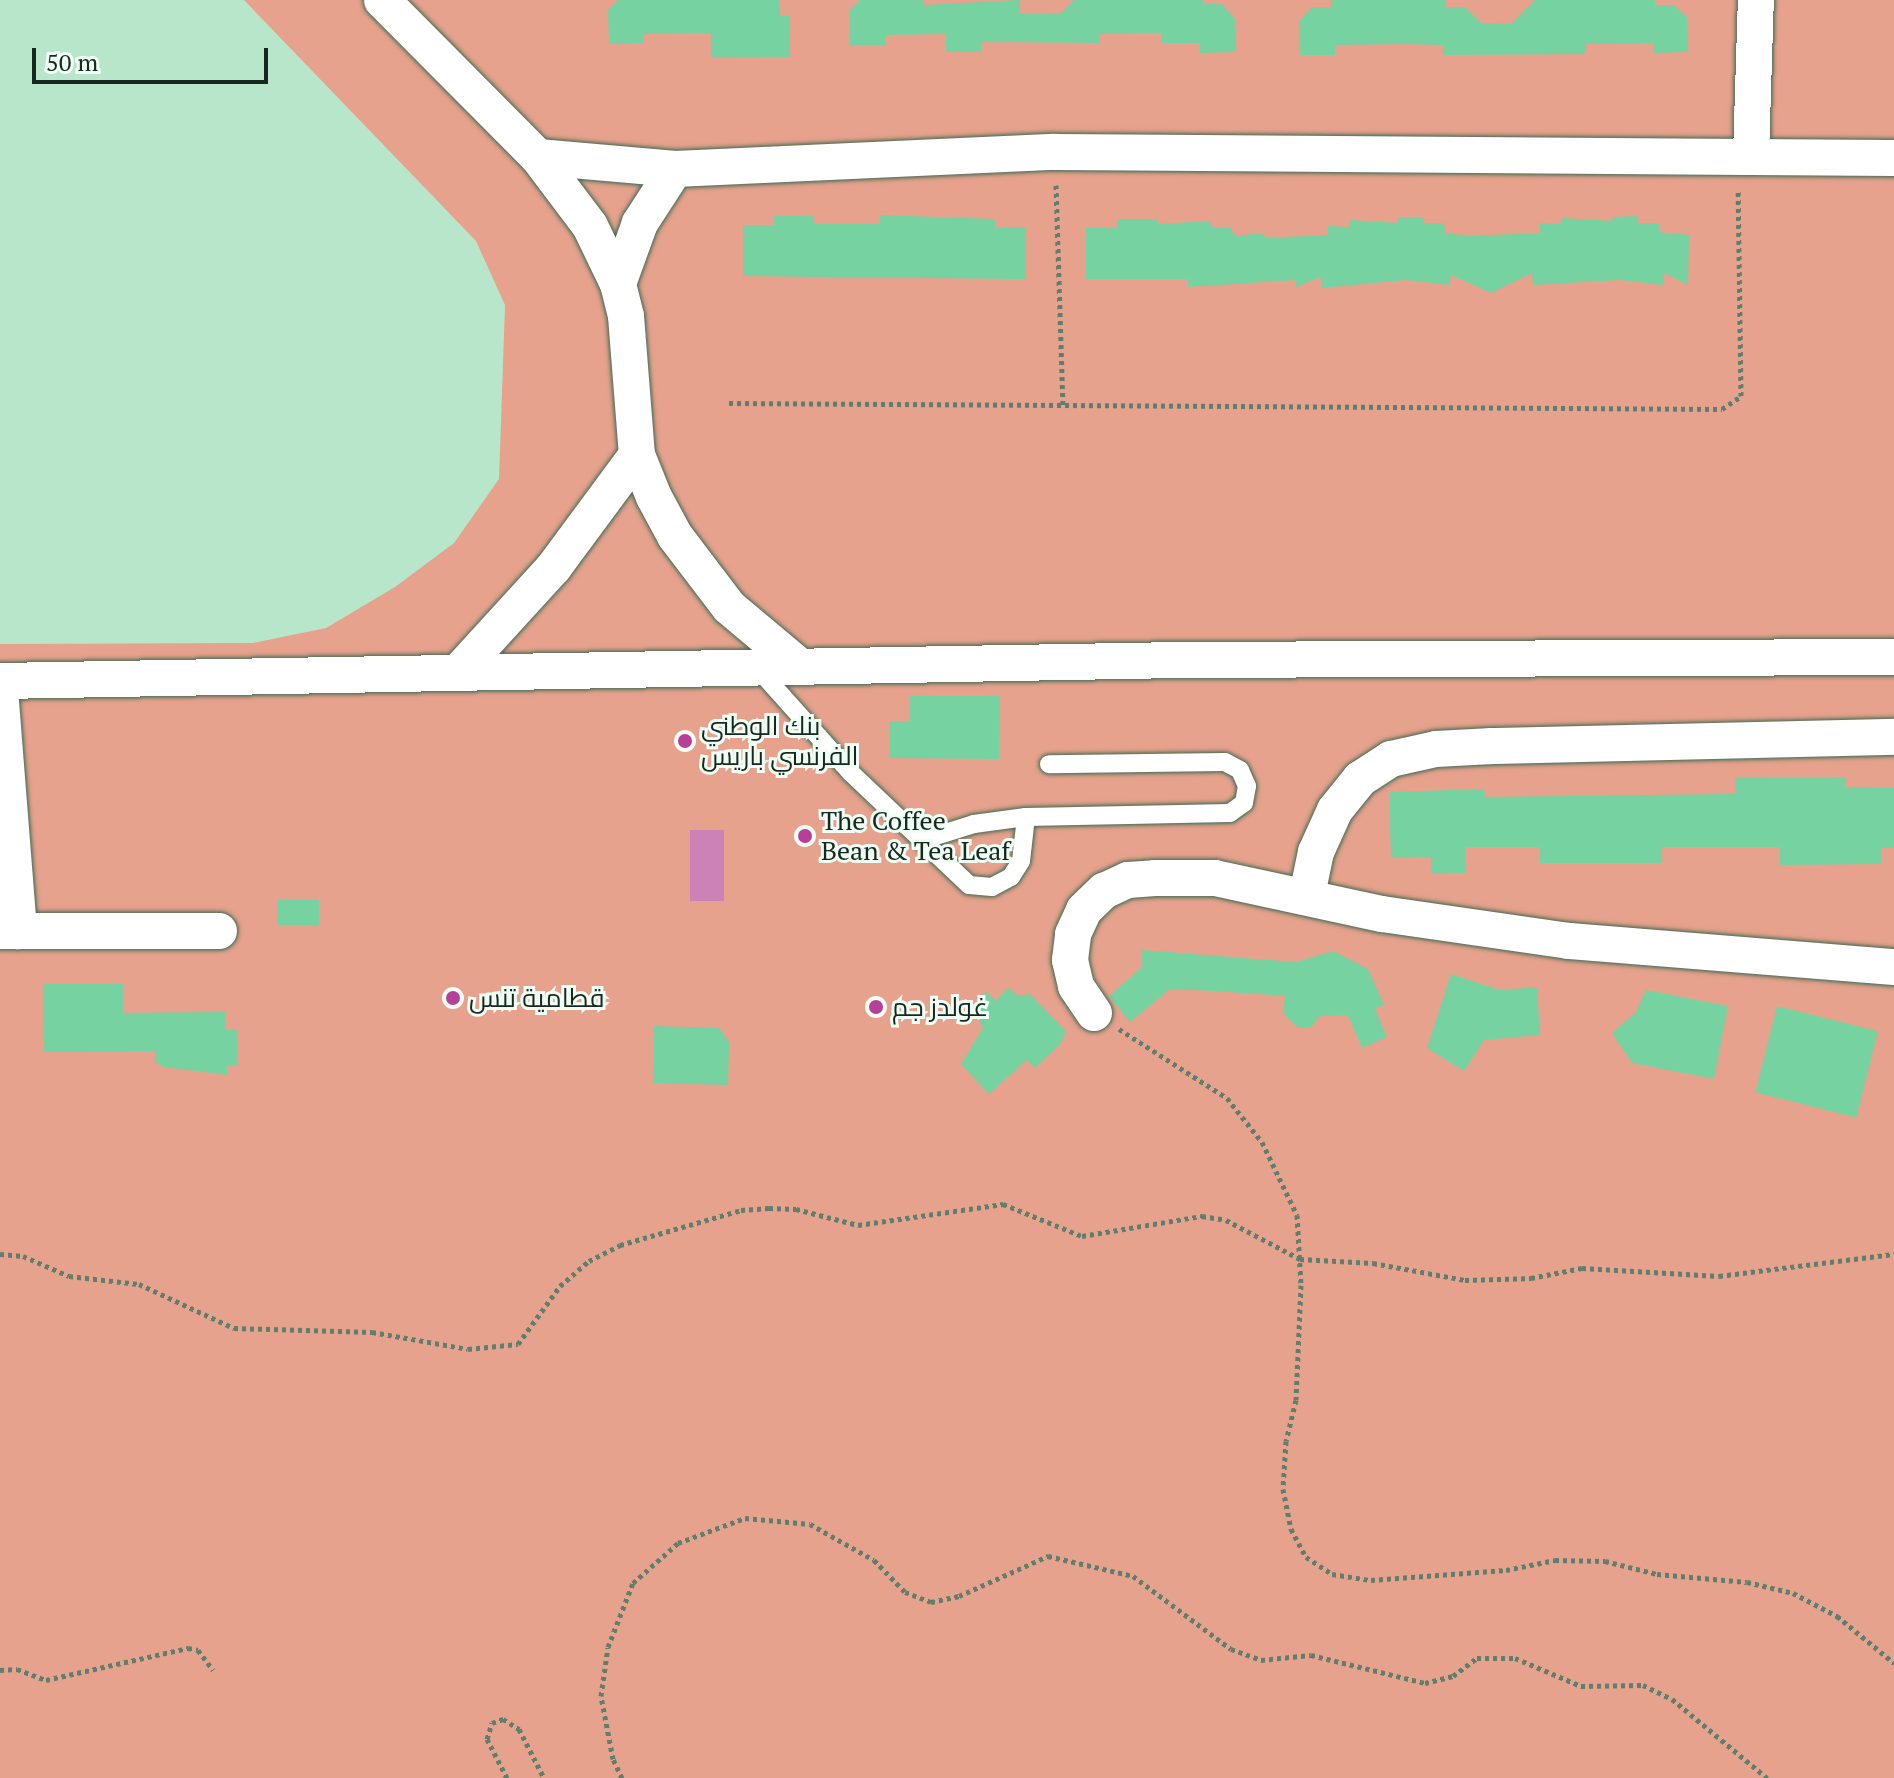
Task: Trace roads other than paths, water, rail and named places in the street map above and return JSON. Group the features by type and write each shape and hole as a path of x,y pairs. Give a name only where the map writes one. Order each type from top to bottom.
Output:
{"street":[{"path":"382,0 538,157 590,226 618,284 631,348 637,455 654,497 700,573 729,607 798,665"},
{"path":"1744,155 1756,0"},
{"path":"538,157 675,169 1055,152 1894,158"},
{"path":"618,284 640,223 675,169"},
{"path":"460,670 554,567 637,455"},
{"path":"0,681 798,665 1894,657"},
{"path":"0,689 9,931 219,931"},
{"path":"1307,895 1316,852 1335,810 1360,779 1391,759 1436,749 1478,747 1894,737"},
{"path":"1094,1013 1079,994 1070,960 1073,934 1084,910 1104,891 1128,880 1215,878 1307,895 1382,914 1554,939 1894,967"}],"lane":[{"path":"756,667 850,772 960,878 992,887 1017,869 1026,817"},
{"path":"923,840 974,824 1026,817 1230,813 1244,803 1247,786 1240,770 1225,762 1049,764"}],"place":[{"name":"بنك الوطني الفرنسي باريس","path":"685,741"},
{"name":"The Coffee Bean & Tea Leaf","path":"805,836"},
{"name":"قطامية تنس","path":"453,998"},
{"name":"غولدز جم","path":"876,1007"}]}
